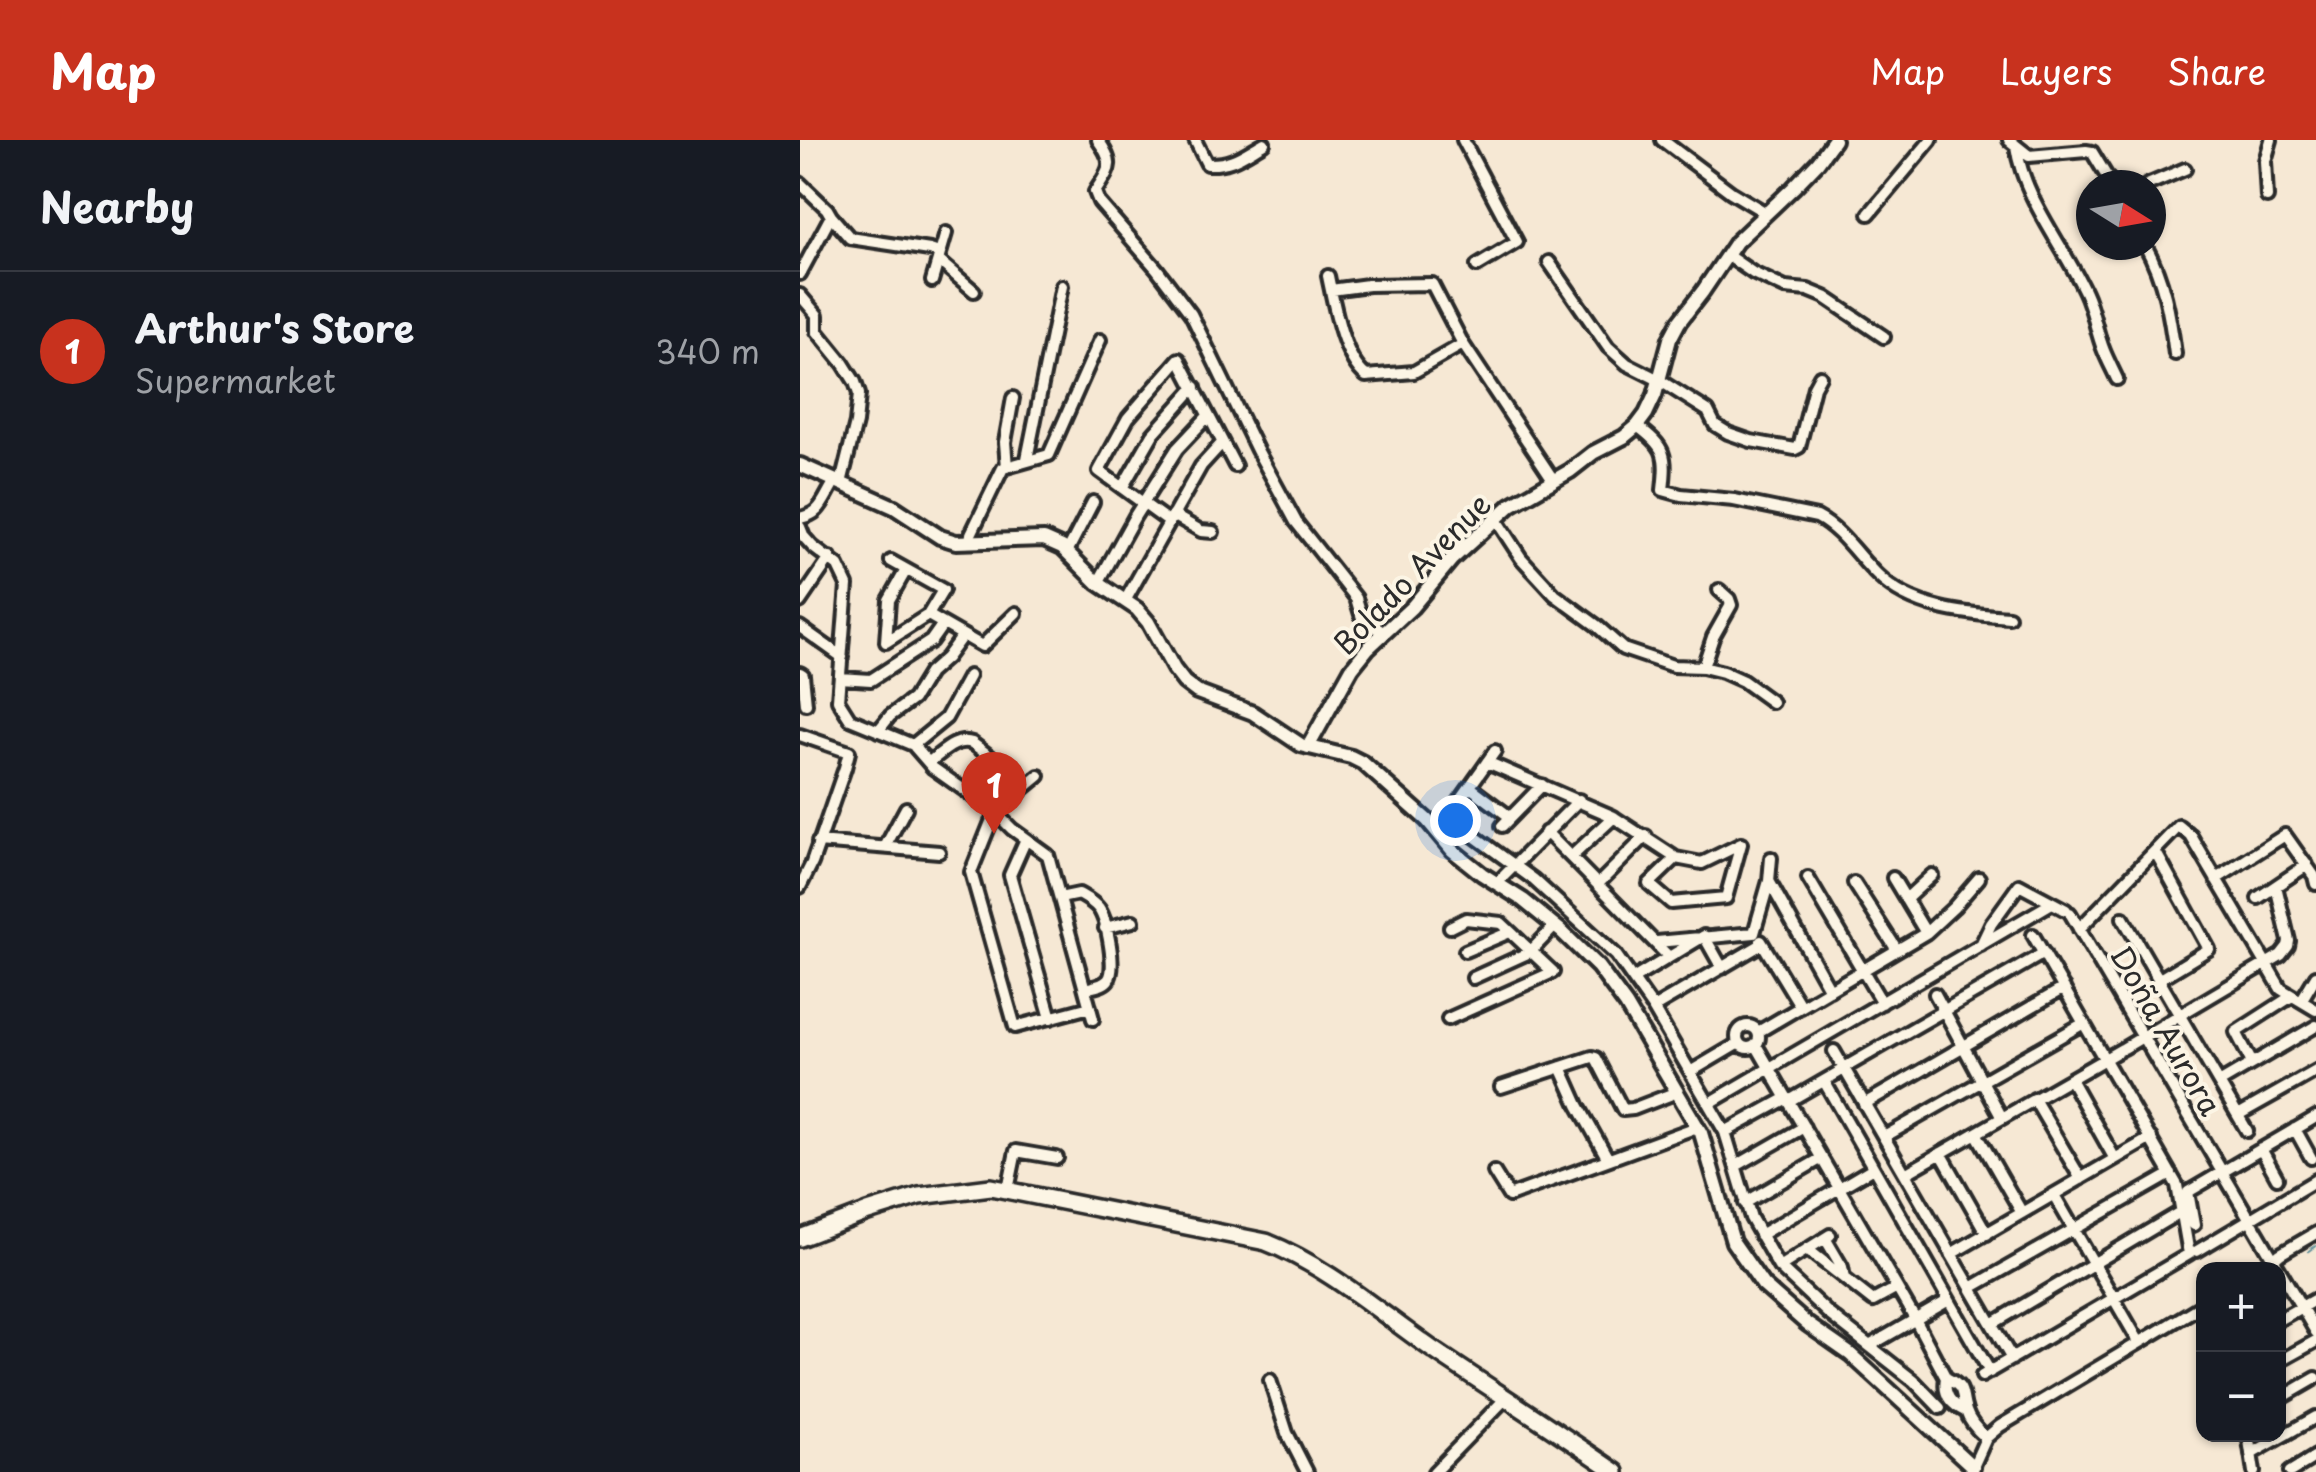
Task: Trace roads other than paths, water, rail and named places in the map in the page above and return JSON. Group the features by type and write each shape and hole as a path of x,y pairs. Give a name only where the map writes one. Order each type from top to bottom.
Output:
{"main road":[{"path":"800,1238 919,1196 991,1187 1246,1237 1284,1250 1333,1279 1616,1472"}],"street":[{"path":"1098,140 1110,159 1109,171 1095,192 1099,202 1191,314 1296,522 1356,598 1362,618 1384,633"},
{"path":"1195,140 1207,164 1224,164 1264,142"},
{"path":"1463,140 1517,242 1477,266"},
{"path":"1662,140 1766,213"},
{"path":"1834,140 1818,162 1736,242 1679,322 1660,380 1637,426 1656,440 1665,454 1663,490 1817,517 1828,523 1898,592 1962,614 2009,616"},
{"path":"1869,214 1932,140"},
{"path":"2266,197 2265,161 2271,140"},
{"path":"2012,143 2030,156 2086,150 2092,152 2103,170"},
{"path":"2012,143 2042,217 2088,297 2117,380"},
{"path":"2166,177 2185,169"},
{"path":"800,183 850,238 930,250 974,291"},
{"path":"800,274 831,216"},
{"path":"932,280 946,232"},
{"path":"1727,255 1785,288 1824,296 1884,338"},
{"path":"2153,260 2168,309 2174,354"},
{"path":"1549,262 1608,347 1627,364 1708,411 1714,425 1728,433 1799,447 1820,376"},
{"path":"1328,276 1345,342 1360,372 1366,376 1414,372 1462,344"},
{"path":"1331,290 1432,284 1462,344 1554,481"},
{"path":"1027,460 1062,286"},
{"path":"800,295 816,314 817,331 843,363 858,394 856,423 836,485 816,512 800,518"},
{"path":"970,542 1003,468 1048,455 1100,340"},
{"path":"1213,532 1201,531 1144,504 1099,471 1128,418 1179,360 1235,466"},
{"path":"1122,488 1153,434 1195,387"},
{"path":"1007,467 1005,442 1012,398"},
{"path":"1098,583 1178,449 1208,416"},
{"name":"Bolado Avenue","path":"1308,747 1352,668 1452,559 1511,505 1637,426"},
{"path":"1124,601 1201,466 1222,443"},
{"path":"801,467 894,507 940,537 956,542 1044,539 1066,552 1098,583 1136,609 1148,622 1174,669 1197,692 1253,713 1302,745 1363,763 1426,820 1452,850 1555,926 1598,968 1626,1005 1677,1092 1697,1127 1733,1242 1764,1285 1807,1324 1850,1354 1972,1469 1986,1438 2000,1426 2196,1309"},
{"path":"1066,552 1093,502"},
{"path":"1495,518 1521,558 1555,596 1623,648 1666,664 1724,672 1772,702"},
{"path":"800,527 804,538 843,572 847,585 838,700 850,719 914,745 933,768 995,812 1048,854 1091,1013 1015,1027 971,872 995,812 1039,776"},
{"path":"800,602 830,558"},
{"path":"892,561 943,590 928,614 886,642 889,600 906,570"},
{"path":"1703,667 1713,637 1731,605 1719,590"},
{"path":"928,614 982,646 1016,613"},
{"path":"840,678 871,680 931,640 943,624"},
{"path":"800,627 842,657"},
{"path":"878,730 913,699 929,673 962,636"},
{"path":"800,673 806,704"},
{"path":"914,745 946,718 969,676"},
{"path":"800,735 848,752 802,880"},
{"path":"929,762 964,740 1027,784"},
{"path":"1495,751 1446,820 1514,864 1616,955 1653,1008 1726,1132 1745,1203 1779,1267 1829,1314 1914,1381 1940,1408"},
{"path":"1487,762 1614,816 1676,858 1702,863 1736,861"},
{"path":"1470,787 1506,822 1542,785"},
{"path":"1497,883 1579,800"},
{"path":"884,847 906,808"},
{"path":"1571,858 1614,816"},
{"path":"2079,930 2179,826 2191,836 2281,989 2316,1010"},
{"path":"1546,832 1670,957"},
{"path":"2216,879 2285,835 2316,884"},
{"path":"1598,884 1646,836"},
{"path":"1026,839 1010,875 1051,1018"},
{"path":"818,842 939,852"},
{"path":"1676,858 1649,884 1671,903 1726,898 1741,844 1702,863"},
{"path":"2155,851 2210,949 2158,980"},
{"path":"1754,933 1769,881 1771,858"},
{"path":"2258,898 2307,866"},
{"path":"1906,899 1932,875"},
{"path":"1808,878 1882,1003"},
{"path":"1893,878 1926,933"},
{"path":"1758,1032 1926,933 1979,878"},
{"path":"1769,881 1830,990"},
{"path":"1854,883 1897,950"},
{"path":"1710,1103 1980,946 2052,903 2020,884 1980,946"},
{"path":"1905,1174 2281,956 2288,946 2276,886"},
{"path":"1060,898 1079,894 1096,904 1103,917 1113,964 1110,978 1104,984 1085,989"},
{"name":"Doña Aurora","path":"2052,903 2068,912 2316,1332"},
{"path":"2123,918 2247,1132"},
{"path":"1448,1019 1553,972 1501,923 1466,919 1450,927"},
{"path":"1105,928 1133,922"},
{"path":"1473,978 1530,952 1555,926"},
{"path":"1465,950 1510,932"},
{"path":"1657,942 1754,933"},
{"path":"1754,933 1801,1008"},
{"path":"1824,1082 1949,1300 1986,1374 2189,1254 2177,1185 2034,935"},
{"path":"1633,979 1704,936"},
{"path":"1704,936 1722,968"},
{"path":"1653,1008 1762,944"},
{"path":"1726,1132 1824,1082 2044,952"},
{"path":"2252,1063 2236,1032 2296,998 2316,976"},
{"path":"1864,1104 2064,988"},
{"path":"1935,994 2002,1118"},
{"path":"1884,1138 2084,1024"},
{"path":"1750,1026 1758,1032 1756,1045 1746,1048 1739,1043 1737,1035 1743,1027 1750,1026"},
{"path":"2218,1083 2316,1026"},
{"path":"1690,1072 1739,1043"},
{"path":"1756,1045 1946,1378 1962,1391 1965,1411 1986,1438"},
{"path":"1834,1051 2012,1359"},
{"path":"1501,1087 1596,1058 1623,1110 1677,1092"},
{"path":"1561,1067 1608,1159"},
{"path":"2238,1116 2316,1071"},
{"path":"2070,1079 2115,1159"},
{"path":"2034,1099 2081,1179"},
{"path":"2194,1225 2188,1192 2316,1118"},
{"path":"1494,1172 1508,1196 1697,1127"},
{"path":"1736,1166 1804,1127"},
{"path":"2296,1130 2311,1158"},
{"path":"1976,1133 2022,1213"},
{"path":"1951,1254 2151,1138"},
{"path":"1008,1190 1016,1150 1057,1158"},
{"path":"2261,1150 2277,1178"},
{"path":"1941,1154 1986,1234"},
{"path":"1745,1203 1822,1158"},
{"path":"1760,1235 1873,1168"},
{"path":"1971,1288 2171,1174"},
{"path":"2197,1251 2316,1180"},
{"path":"2054,1195 2139,1342"},
{"path":"1992,1324 2182,1211"},
{"path":"2272,1262 2316,1233"},
{"path":"1779,1267 1827,1237 1844,1278"},
{"path":"1807,1249 1874,1301 1898,1288"},
{"path":"2286,1316 2316,1299"},
{"path":"1871,1345 1949,1300"},
{"path":"2286,1358 2316,1341"},
{"path":"2286,1395 2316,1378"},
{"path":"1270,1380 1286,1434 1307,1472"},
{"path":"1434,1472 1506,1398"},
{"path":"2251,1454 2316,1417"},
{"path":"2249,1442 2254,1472"},
{"path":"2290,1472 2316,1456"}],"waterway":[{"path":"2309,1251 2316,1246"}],"place":[{"name":"Arthur's Store","path":"994,834"}]}
